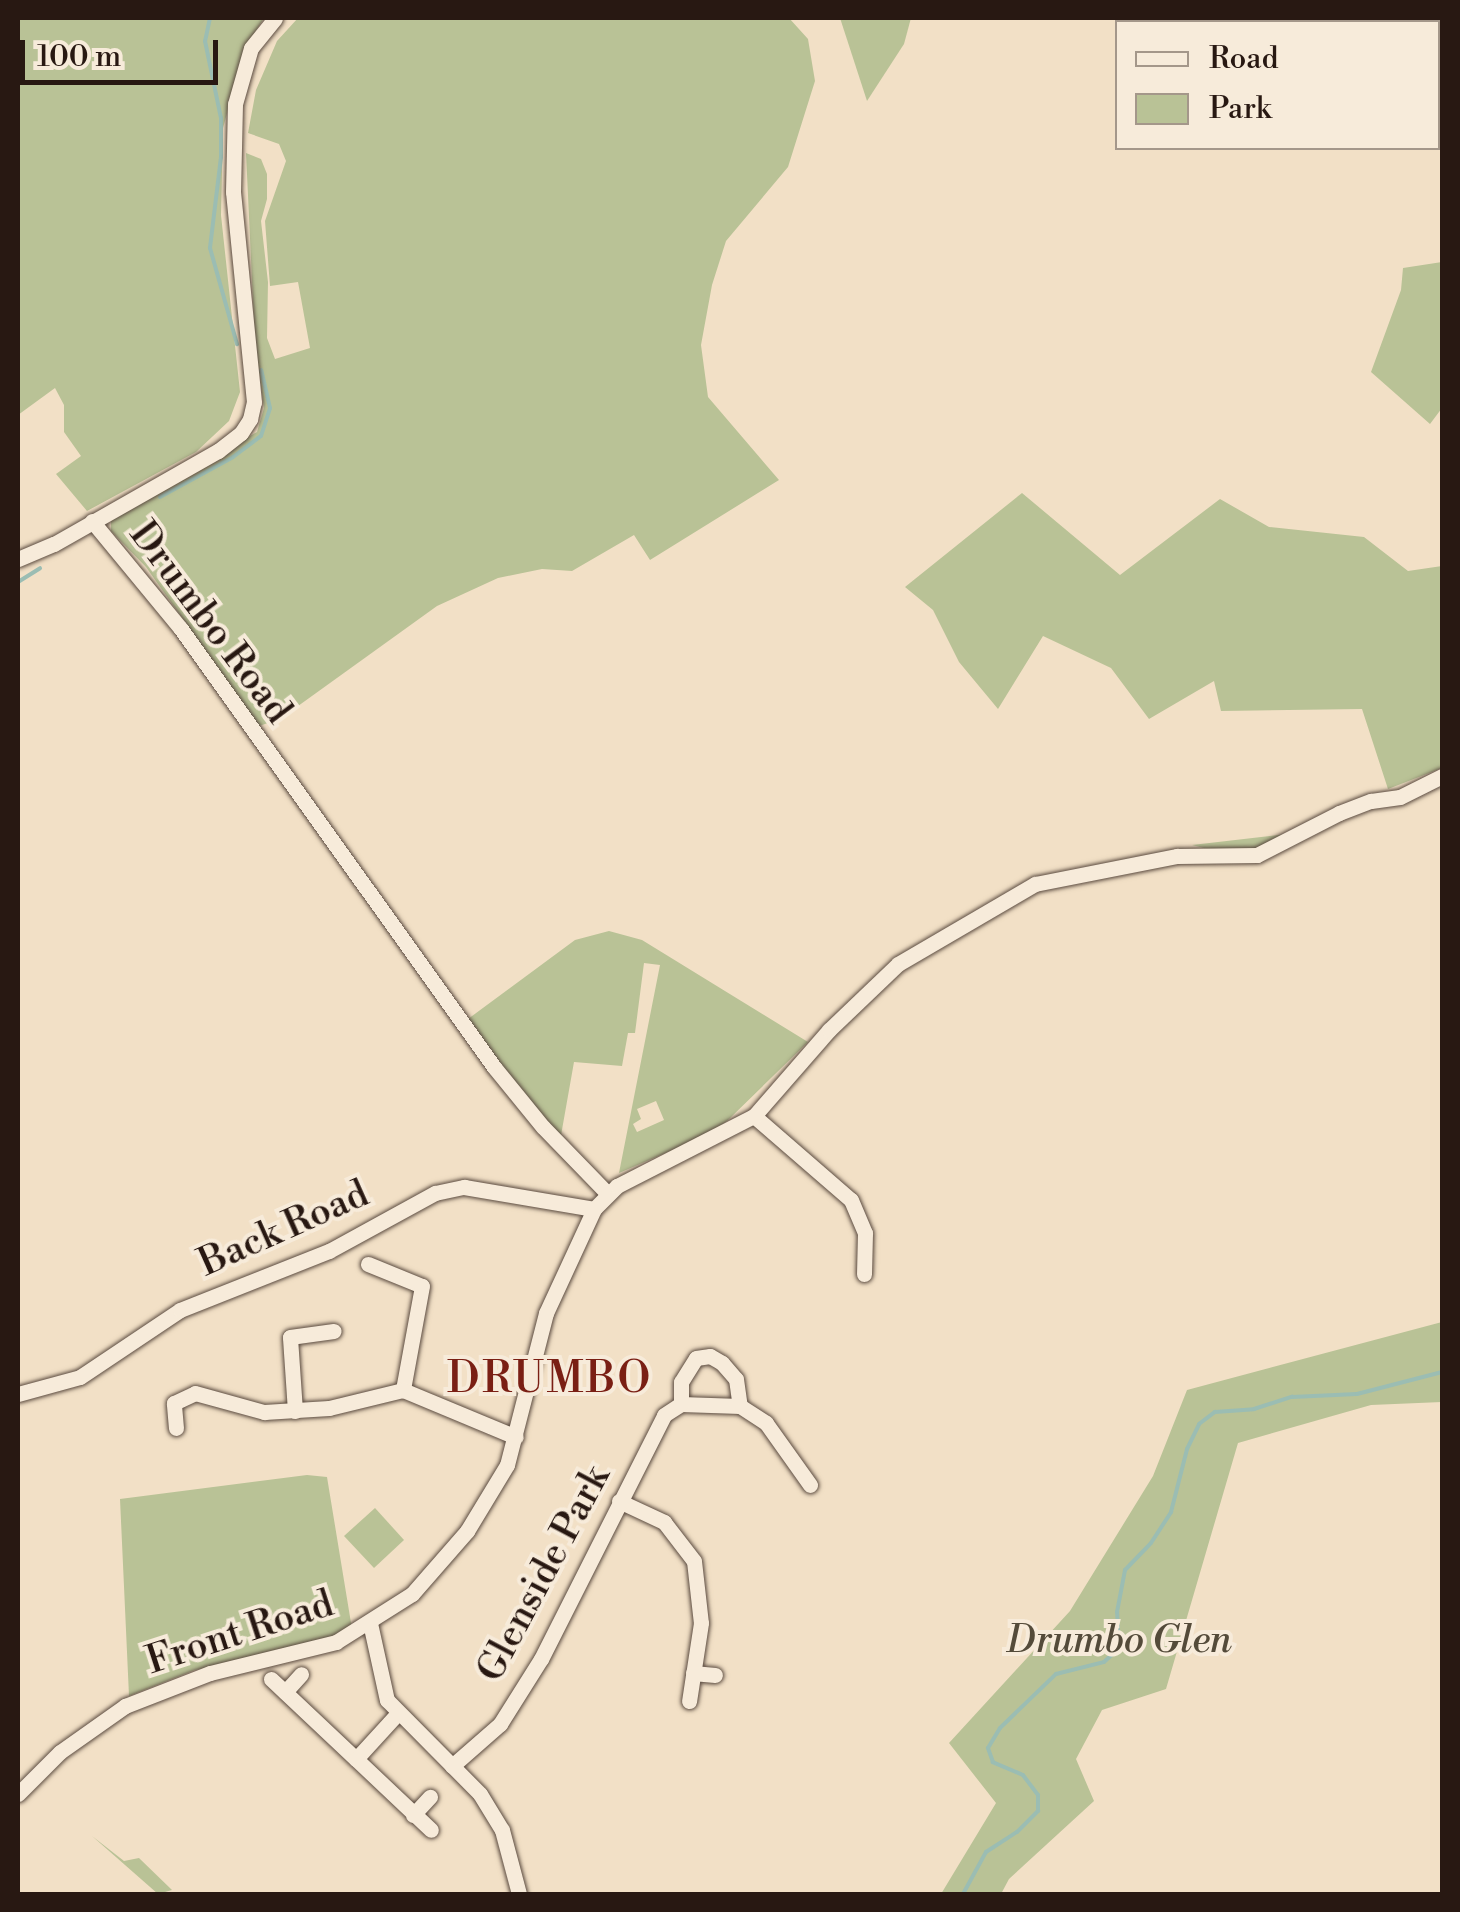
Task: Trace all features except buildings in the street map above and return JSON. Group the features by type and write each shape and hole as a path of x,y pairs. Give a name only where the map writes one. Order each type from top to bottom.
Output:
{"street":[{"name":"Drumbo Road","path":"275,18 251,48 235,104 233,192 254,402 250,419 242,433 218,451 92,521 182,629 494,1067 543,1127 608,1193"},
{"path":"18,559 92,521"},
{"path":"608,1193 754,1116 878,980 1016,892 1140,861 1257,855 1339,813 1400,797 1442,776"},
{"path":"754,1116 851,1200 865,1233 864,1274"},
{"name":"Back Road","path":"18,1394 90,1372 164,1318 329,1251 435,1193 464,1187 594,1209"},
{"name":"Front Road","path":"18,1794 73,1742 125,1706 210,1673 296,1655 370,1623 412,1594 467,1531 491,1496 516,1436 546,1313 594,1209 608,1193"},
{"path":"368,1264 422,1286 403,1390"},
{"path":"294,1411 290,1337 334,1331"},
{"name":"Glenside Park","path":"452,1766 500,1724 540,1658 664,1415 681,1404 681,1382 696,1358 710,1356 736,1379 740,1406 766,1423 810,1485"},
{"path":"176,1428 174,1403 195,1394 264,1412 294,1411 403,1390 516,1436"},
{"path":"681,1404 740,1406"},
{"path":"619,1501 664,1522 694,1561 700,1623 689,1701"},
{"path":"370,1623 380,1682 398,1713 480,1794 502,1830 518,1894"},
{"path":"285,1692 301,1674"},
{"path":"693,1674 716,1674"},
{"path":"271,1679 431,1830"},
{"path":"356,1759 398,1713"},
{"path":"413,1815 430,1797"}],"green space":[{"path":"18,18 264,18 245,48 223,128 221,215 240,392 229,421 196,452 87,511 56,474 81,456 64,432 64,405 55,388 18,415"},
{"path":"298,18 789,18 808,39 815,81 788,167 726,241 712,285 701,345 708,397 779,480 650,560 634,535 572,571 542,569 498,578 437,606 280,719 259,726 146,567 111,531 111,521 257,432 264,408 255,344 246,153 261,159 267,174 267,199 261,221 268,282 267,338 275,359 310,348 298,282 270,286 265,221 286,161 279,144 248,133 256,90 277,41"},
{"path":"840,18 911,18 904,44 867,101"},
{"path":"1442,262 1442,408 1430,424 1371,372 1401,290 1403,268"},
{"path":"1022,493 1120,575 1220,499 1269,527 1364,537 1408,571 1442,566 1442,768 1388,789 1362,709 1221,711 1214,681 1149,719 1111,668 1043,636 998,709 959,662 933,610 905,587"},
{"path":"1287,834 1256,851 1224,853 1192,845"},
{"path":"609,931 642,940 808,1042 727,1121 705,1136 619,1173 660,965 644,963 635,1033 628,1033 622,1066 574,1062 560,1141 514,1090 468,1019 575,940","holes":["656,1101 664,1120 637,1132 633,1124 641,1119 637,1109"]},
{"name":"Drumbo Glen","path":"1442,1322 1442,1402 1371,1405 1238,1443 1166,1689 1102,1710 1076,1759 1094,1801 1009,1879 1001,1894 941,1894 996,1803 949,1743 1070,1611 1153,1476 1187,1390"},
{"path":"307,1475 327,1477 352,1629 302,1648 195,1670 129,1696 120,1499"},
{"path":"375,1508 404,1540 374,1568 344,1536"},
{"path":"92,1836 124,1861 139,1858 172,1890 158,1894"}],"waterway":[{"path":"210,18 205,41 221,118 221,157 210,248 237,344"},
{"path":"160,497 233,457 261,436 270,408 261,370"},
{"path":"18,582 40,568"},
{"path":"963,1894 986,1852 1017,1832 1038,1811 1038,1795 1023,1775 993,1762 988,1748 1000,1728 1056,1674 1104,1662 1119,1648 1117,1612 1125,1570 1151,1543 1171,1512 1187,1449 1199,1424 1215,1412 1254,1409 1292,1397 1357,1394 1442,1372"}],"district":[{"name":"DRUMBO","path":"550,1380"}]}
